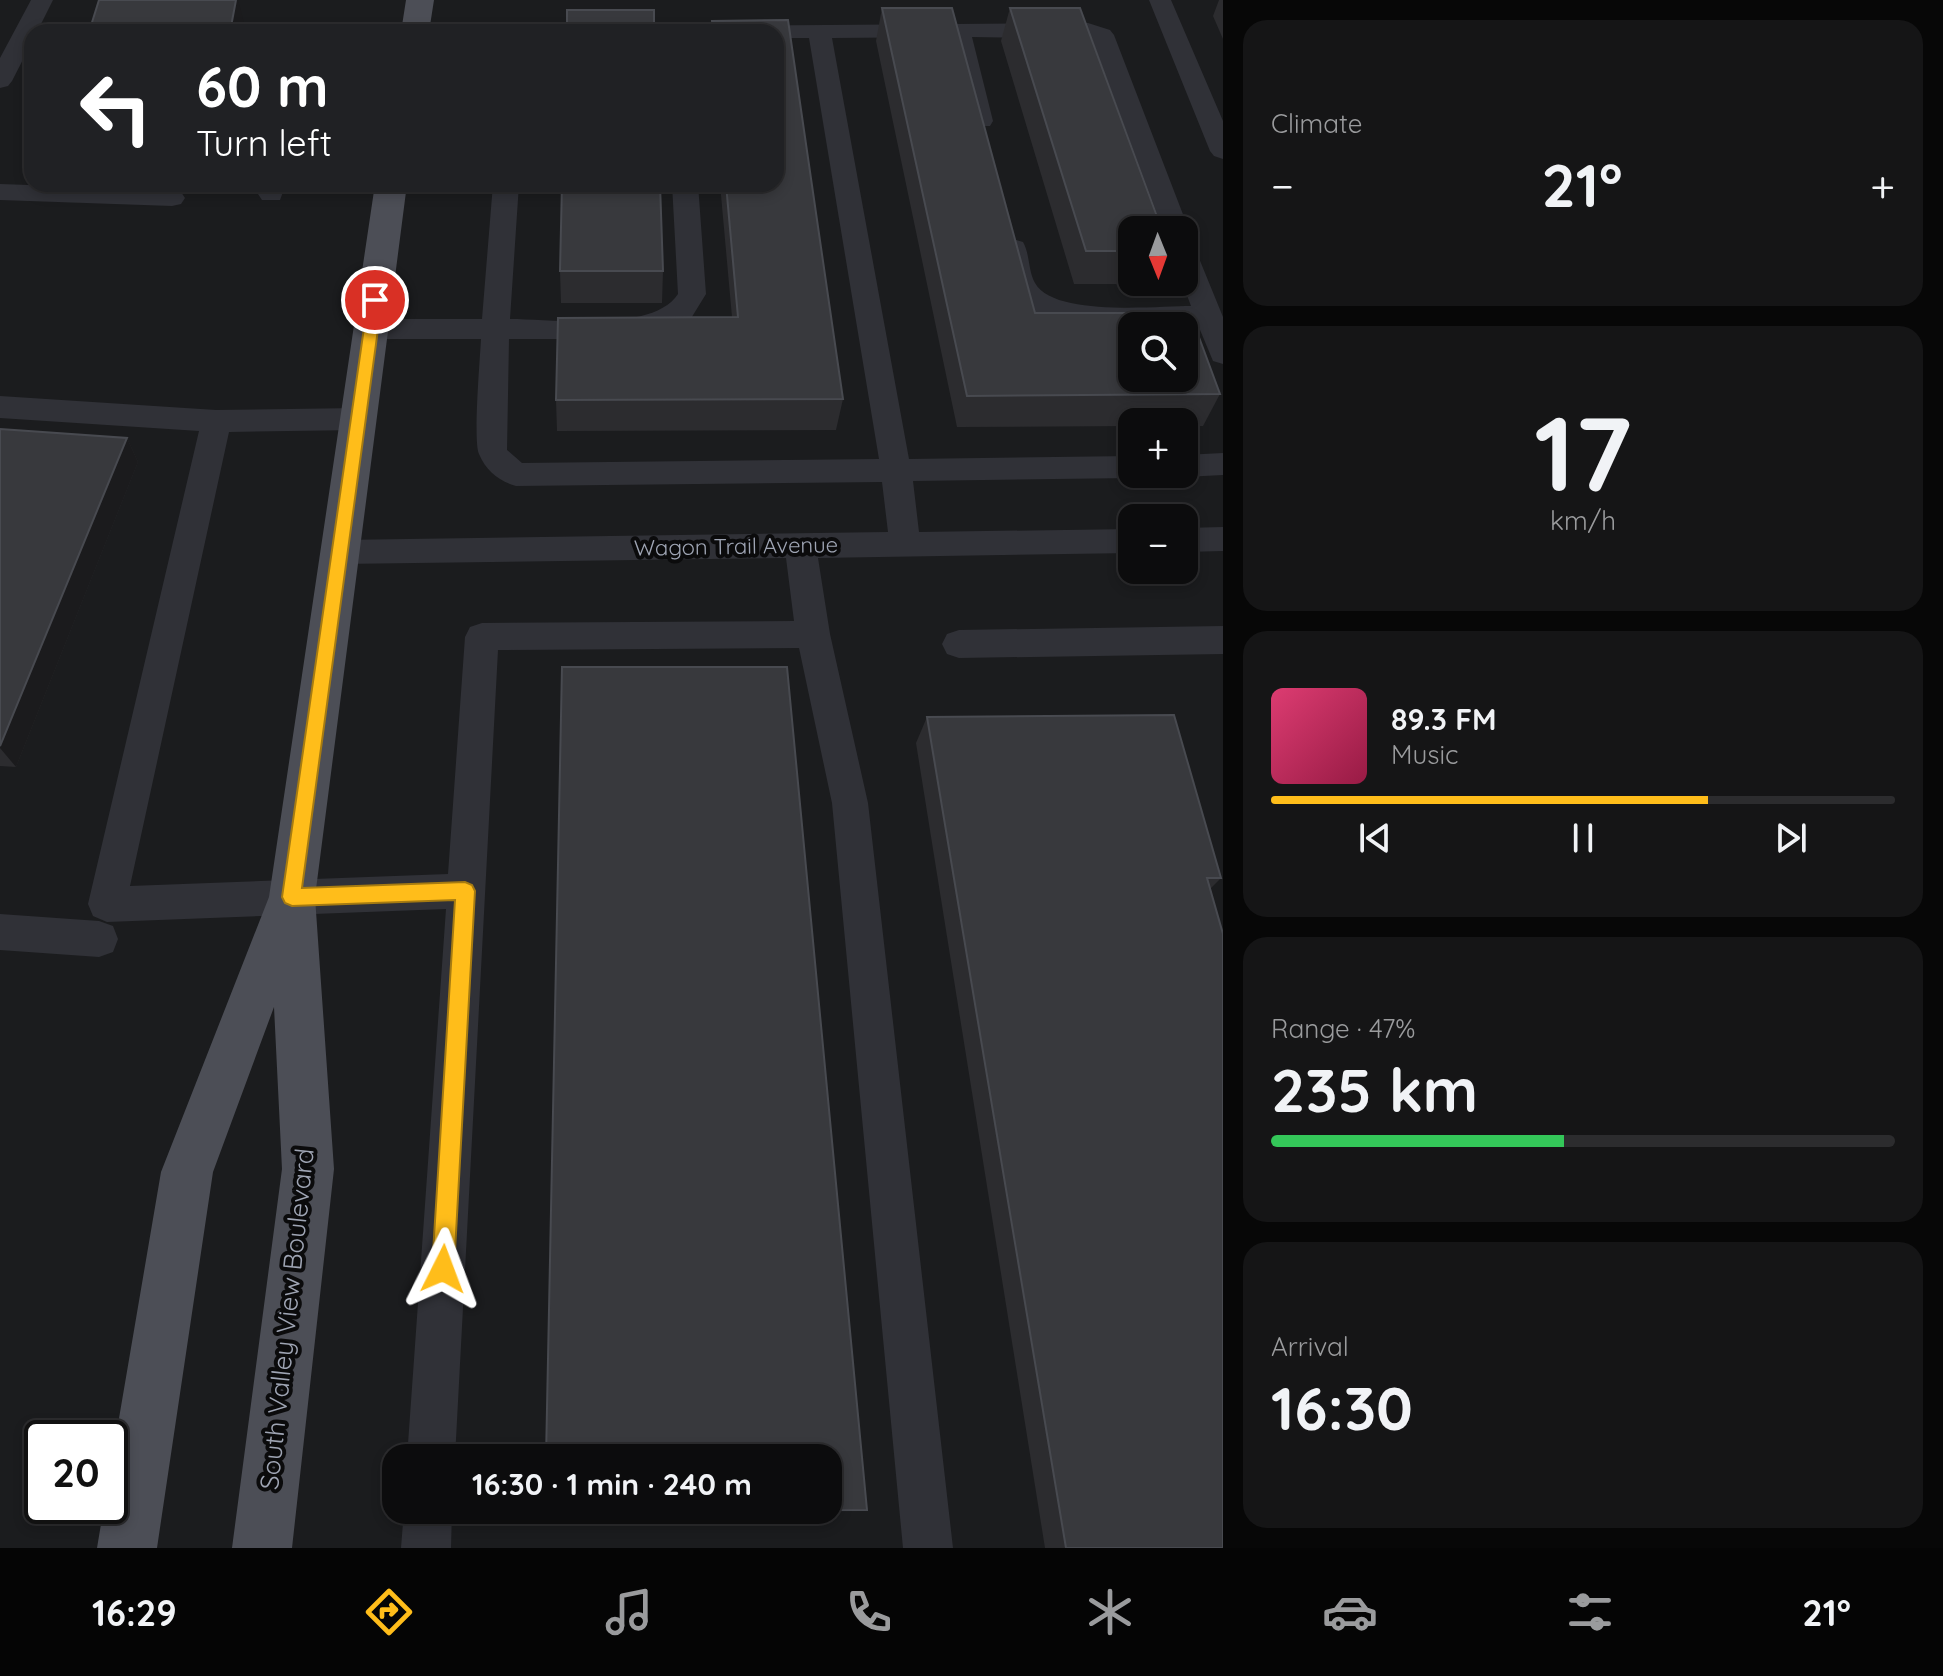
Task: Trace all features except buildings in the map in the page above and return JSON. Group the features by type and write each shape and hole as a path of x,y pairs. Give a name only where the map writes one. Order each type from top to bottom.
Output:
{"main road":[{"path":"416,24 420,0"},
{"name":"South Valley View Boulevard","path":"262,1548 308,1169 292,897 390,192"},
{"name":"South Valley View Boulevard","path":"127,1548 187,1172 292,897"}],"street":[{"path":"32,24 42,0"},
{"path":"1160,0 1218,125 1223,151"},
{"path":"784,30 1088,30 1102,35 1171,216"},
{"path":"819,30 896,470 905,544"},
{"path":"959,30 989,151"},
{"path":"0,32 24,33"},
{"path":"2,77 24,40"},
{"path":"2,77 24,75"},
{"path":"0,192 172,198"},
{"path":"505,192 495,330 492,451 501,465 516,475 1118,467"},
{"path":"371,329 639,329 680,313 692,294 686,192"},
{"path":"1007,227 1022,287 1048,306 1071,316 1208,315"},
{"path":"1198,289 1223,354"},
{"path":"0,407 216,421 359,419"},
{"path":"216,421 107,904 465,891"},
{"path":"1198,465 1223,464"},
{"path":"1198,540 1223,539"},
{"name":"Wagon Trail Avenue","path":"340,552 1118,541"},
{"path":"800,545 813,634 850,803 928,1548"},
{"path":"432,1444 482,637 813,634"},
{"path":"959,644 1223,640"},
{"path":"0,932 99,939"},
{"path":"426,1548 427,1524"}],"shaded area":[{"path":"0,0 1223,0 1223,1548 0,1548"}],"route":[{"path":"375,300 292,897 465,891 443,1269"}]}
